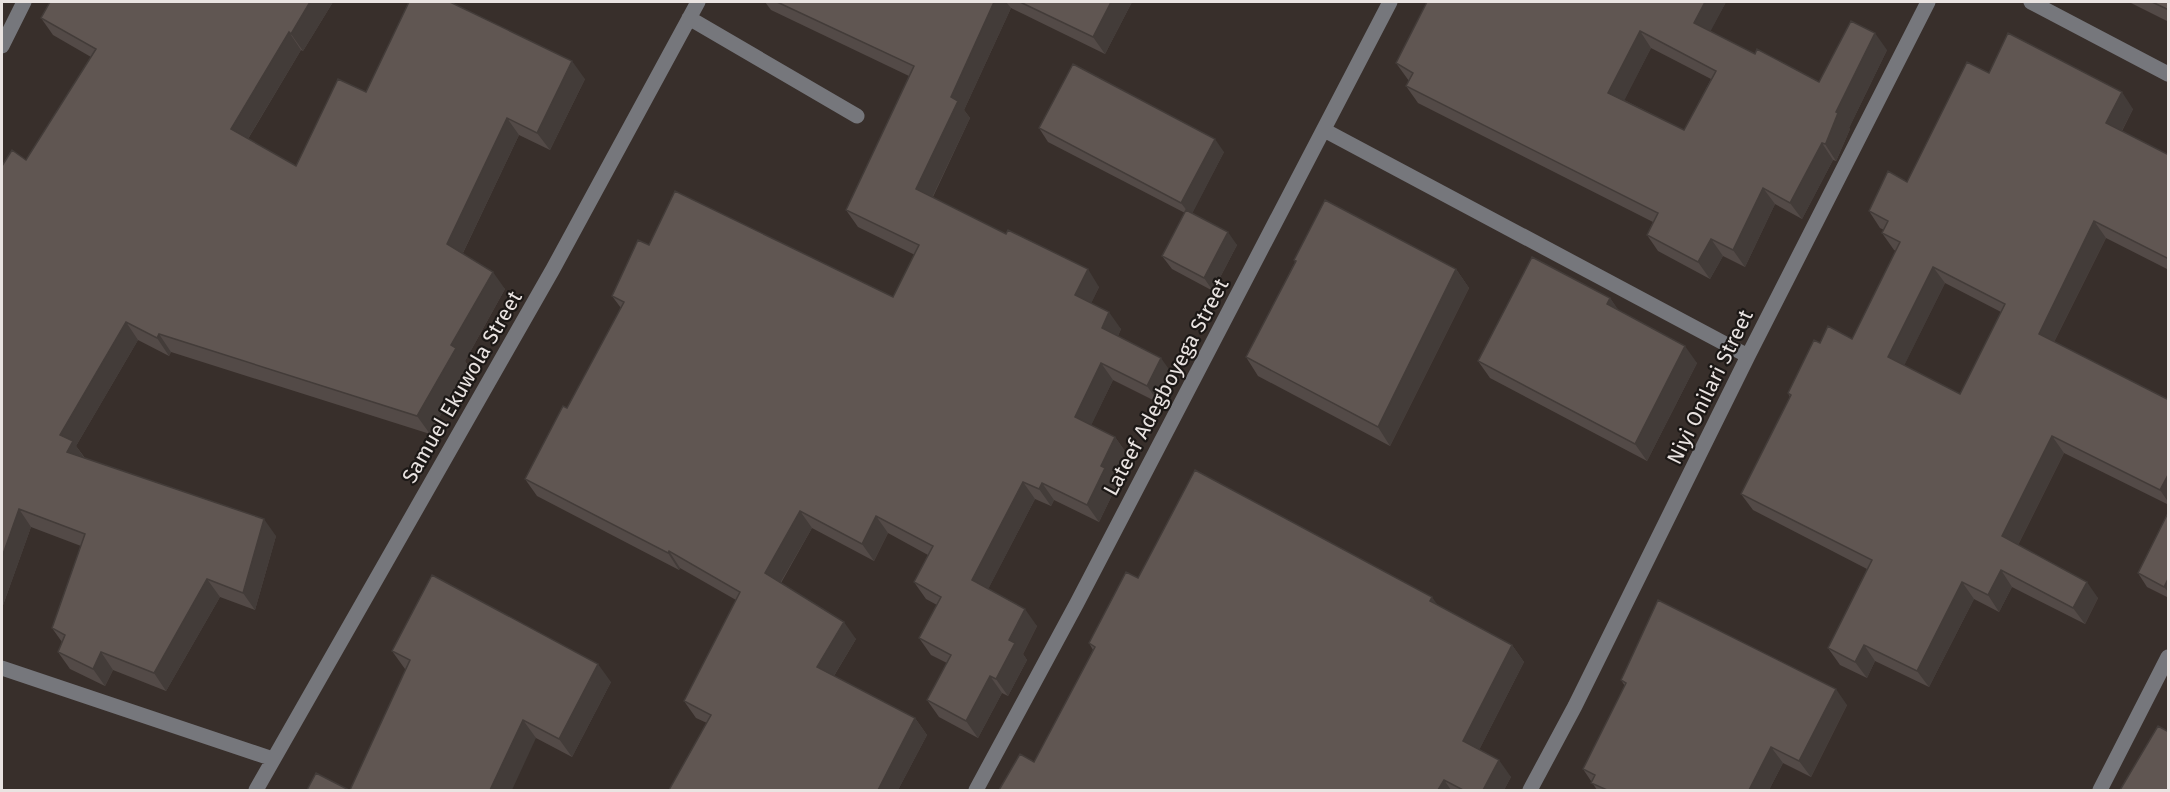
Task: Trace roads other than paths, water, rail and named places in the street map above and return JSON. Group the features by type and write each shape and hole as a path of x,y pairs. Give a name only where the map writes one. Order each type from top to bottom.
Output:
{"street":[{"path":"2,46 24,2"},
{"name":"Samuel Ekuwola Street","path":"256,790 553,269 698,2"},
{"name":"Lateef Adegboyega Street","path":"976,790 1083,592 1390,2"},
{"name":"Niyi Onilari Street","path":"1530,790 1575,706 1748,356 1928,2"},
{"path":"2031,2 2169,74"},
{"path":"689,18 857,116"},
{"path":"1324,129 1748,356"},
{"path":"2100,790 2169,657"},
{"path":"2,668 273,759"}]}
